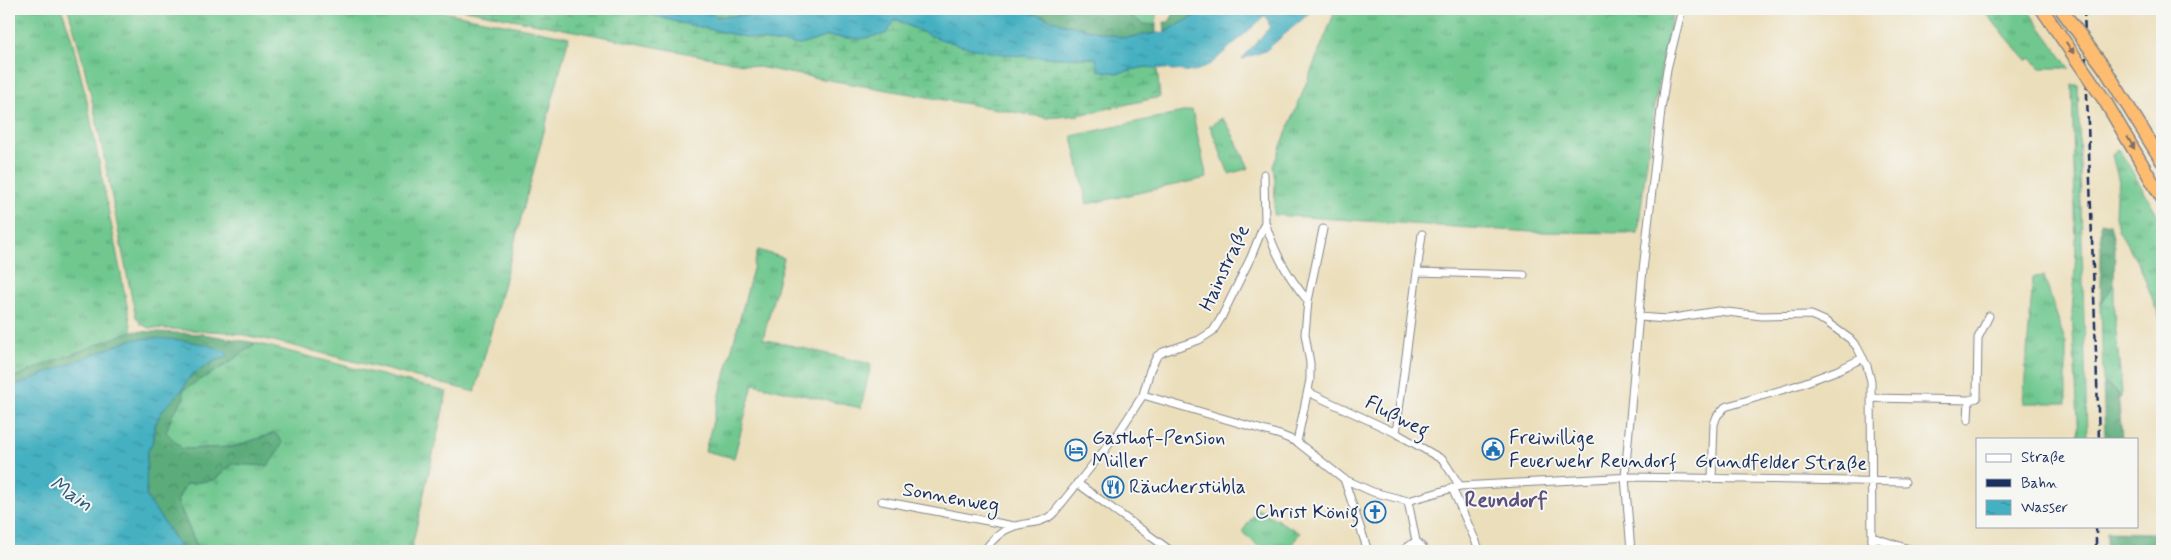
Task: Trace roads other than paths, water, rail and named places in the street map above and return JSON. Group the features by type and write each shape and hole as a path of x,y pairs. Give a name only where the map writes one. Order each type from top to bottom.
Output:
{"highway":[{"path":"2042,9 2105,101 2162,198"},
{"path":"2060,9 2105,69 2162,161"}],"street":[{"path":"1631,551 1625,477 1643,271 1667,69 1682,9"},
{"name":"Hainstraße","path":"1015,526 1048,518 1077,484 1119,432 1143,395 1150,370 1157,356 1163,352 1199,340 1212,331 1221,318 1251,257 1265,222 1264,174"},
{"path":"1265,222 1272,245 1286,273 1308,300"},
{"path":"1297,442 1308,392 1310,363 1305,334 1308,300 1323,229"},
{"path":"1396,433 1422,234"},
{"path":"1417,272 1524,275"},
{"path":"1639,317 1667,318 1718,311 1762,316 1811,315 1825,321 1850,339 1863,358 1871,381 1873,398 1872,551"},
{"path":"1873,398 1968,400 1977,398 1978,338 1989,316"},
{"path":"1712,478 1714,424 1717,416 1725,408 1798,385 1863,358"},
{"name":"Flußweg","path":"1308,392 1396,433 1443,460 1460,486"},
{"path":"1143,395 1280,435 1297,442 1344,480 1373,492 1408,501 1416,541 1426,551"},
{"path":"1968,400 1968,420"},
{"name":"Grundfelder Straße","path":"1408,501 1460,486 1625,477 1905,482"},
{"path":"1344,480 1368,551"},
{"path":"1077,484 1171,551"},
{"path":"1452,488 1480,551"},
{"name":"Sonnenweg","path":"882,501 1015,526"},
{"path":"984,551 994,540 1015,526"},
{"path":"1872,537 1916,551"},
{"path":"1402,551 1416,541"}],"water":[{"path":"616,9 706,9 717,17 821,14 859,9 1020,9 1064,24 1125,38 1165,32 1208,9 1312,9 1265,51 1242,59 1270,27 1266,15 1212,63 1194,72 1146,67 1117,73 1098,70 1096,58 1020,56 972,48 940,39 896,19 886,34 859,39 828,36 800,45 760,40 681,23 638,11"},
{"name":"Main","path":"153,338 209,345 226,352 228,357 216,360 190,376 182,390 162,411 154,427 154,439 147,453 146,496 183,551 21,551 9,544 9,388 130,340"}],"railway":[{"path":"2084,9 2099,438"},
{"path":"2096,528 2096,551"}],"place":[{"name":"Freiwillige Feuerwehr Reundorf","path":"1493,449"},
{"name":"Gasthof-Pension Müller","path":"1076,450"},
{"name":"Räucherstübla","path":"1113,487"},
{"name":"Christ König","path":"1375,512"}],"district":[{"name":"Reundorf","path":"1506,501"}]}
